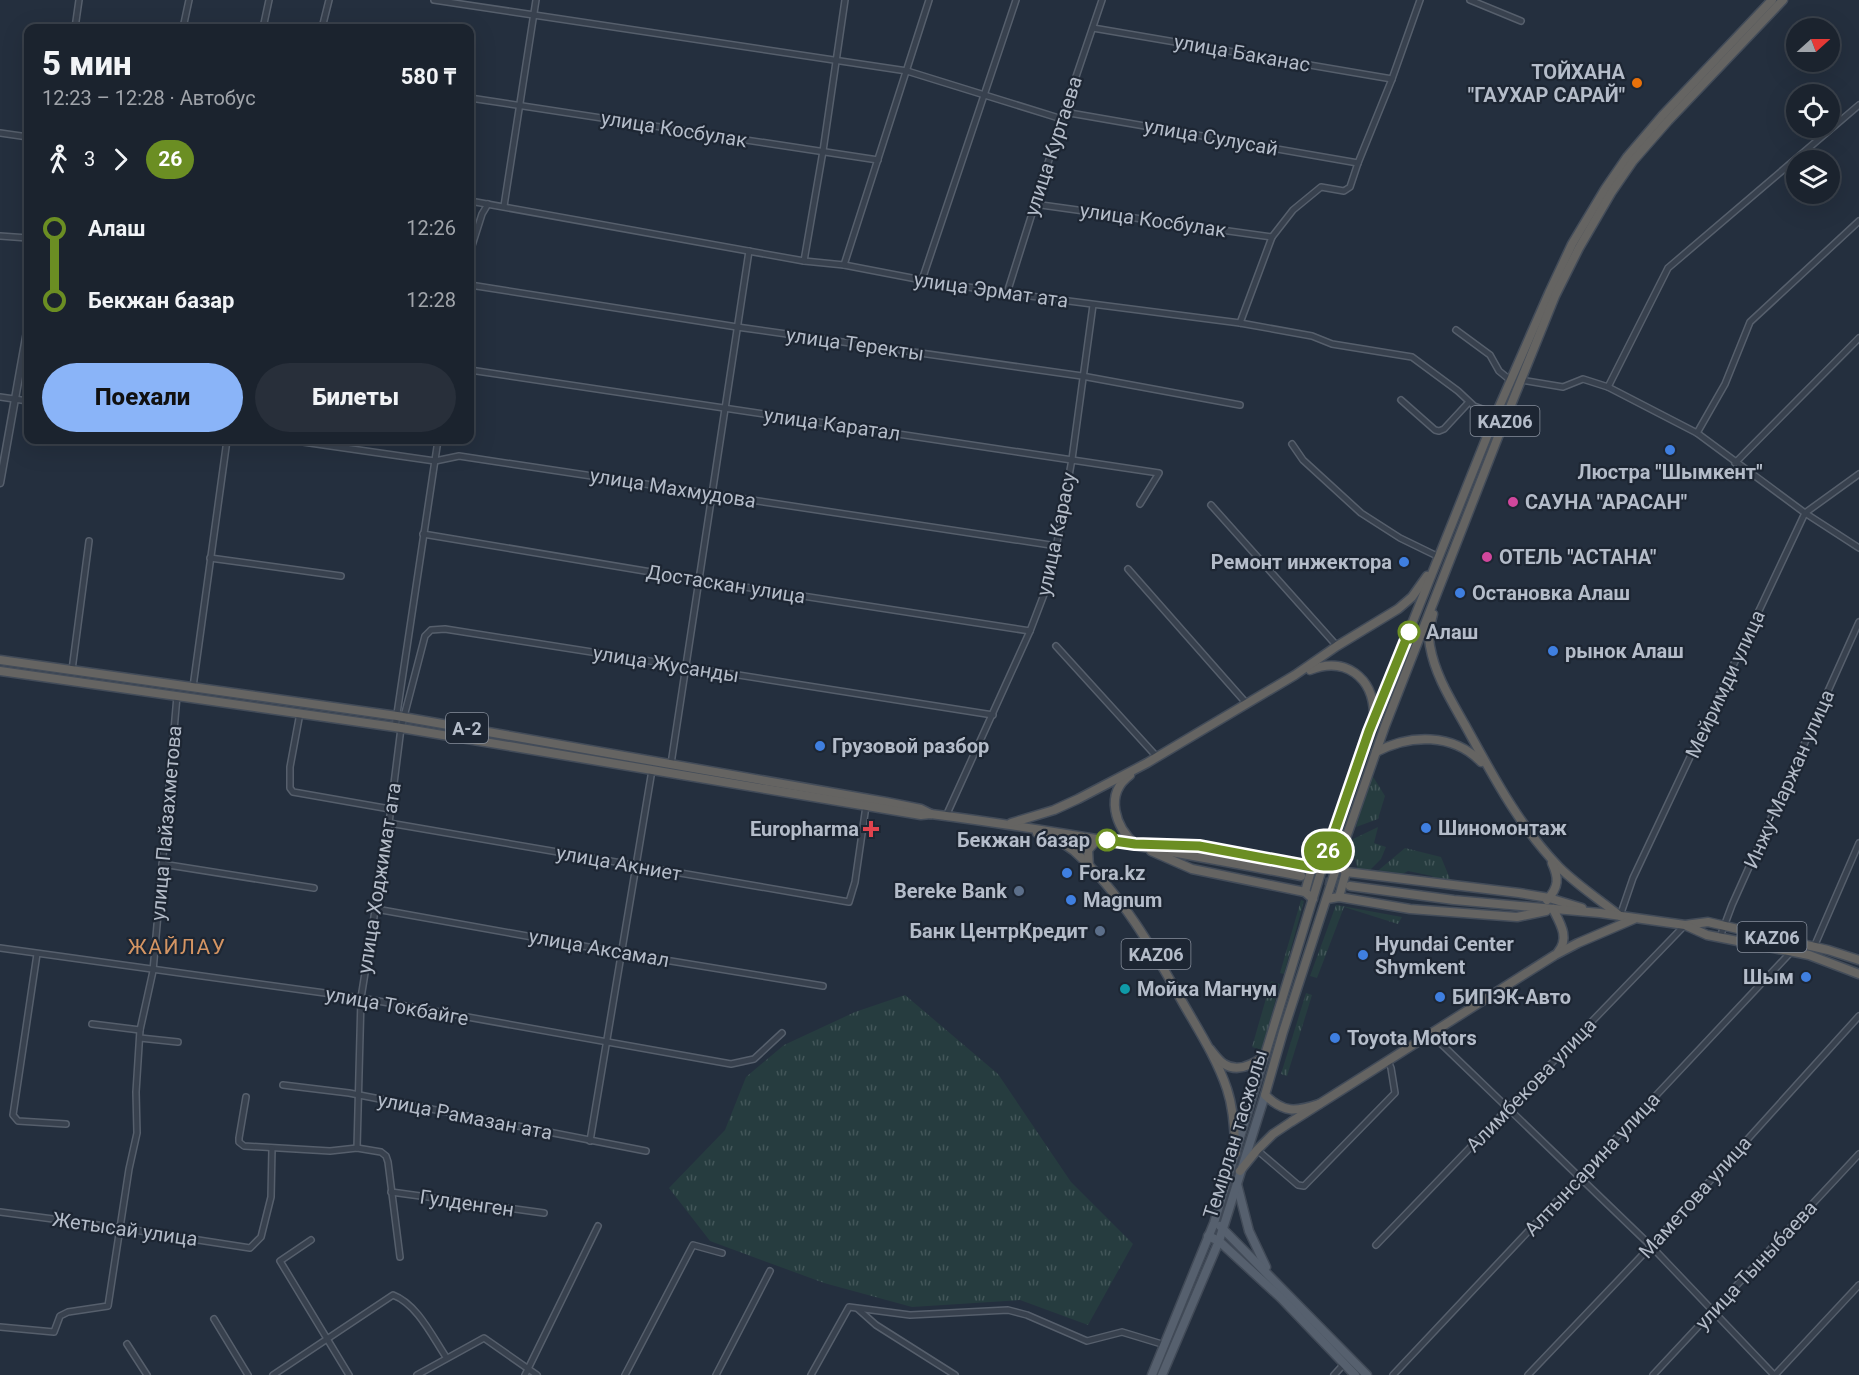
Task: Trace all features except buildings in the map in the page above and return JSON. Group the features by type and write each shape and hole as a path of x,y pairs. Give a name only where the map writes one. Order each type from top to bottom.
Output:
{"highway":[{"name":"KАZ06","path":"1313,899 1374,718 1510,380 1572,244 1627,156 1772,0"},
{"name":"KАZ06","path":"1327,899 1376,752 1442,581 1555,296 1579,248 1611,193 1634,161 1668,121 1783,0"},
{"path":"1313,899 1305,892 1192,869 1135,844 1119,823 1114,802 1117,789 1124,779 1156,757 1295,675 1398,609 1412,597 1435,567"},
{"name":"KАZ06","path":"1442,581 1429,630 1432,654 1440,679 1486,767 1547,855 1560,869 1620,916"},
{"name":"A-2","path":"0,660 400,717 671,764 904,809"},
{"path":"1295,675 1319,666 1336,665 1349,669 1368,686 1374,700 1374,718"},
{"name":"A-2","path":"0,671 398,727 725,784 866,806 921,809 931,814 1105,840"},
{"path":"1376,752 1394,743 1427,738 1462,747 1486,767"},
{"path":"1008,824 1054,810 1147,763"},
{"path":"1008,824 1063,843 1089,868"},
{"path":"1089,868 1088,850 1095,842 1105,840 1301,876"},
{"path":"1135,844 1199,846 1312,867 1324,862"},
{"path":"1539,907 1557,887 1558,880 1547,855"},
{"path":"1338,866 1346,872 1519,892 1600,913"},
{"path":"1305,892 1312,867"},
{"name":"KАZ06","path":"1089,868 1110,891 1152,948 1210,1049 1224,1064 1252,1065 1264,1055"},
{"path":"1339,897 1346,872"},
{"name":"KАZ06","path":"1350,886 1454,900 1600,913 1685,925 1708,922 1859,960"},
{"path":"1327,899 1339,897 1410,909 1517,917 1553,909 1565,936 1561,950 1555,955"},
{"name":"Темірлан тасжолы","path":"1264,1055 1313,899"},
{"name":"Темірлан тасжолы","path":"1265,1095 1327,899"},
{"path":"1240,1171 1273,1134 1319,1104 1555,955 1635,919"},
{"name":"KАZ06","path":"1685,925 1707,934 1809,956 1859,974"},
{"path":"1210,1049 1227,1088 1232,1107 1236,1153"},
{"path":"1265,1095 1275,1104 1292,1110 1319,1104"}],"main road":[{"name":"Темірлан тасжолы","path":"1152,1375 1214,1223 1264,1055"},
{"name":"Темірлан тасжолы","path":"1162,1375 1224,1228 1265,1095"},
{"path":"1237,1183 1249,1231 1272,1278"},
{"path":"1214,1223 1224,1228 1367,1375"},
{"path":"1208,1236 1219,1241 1281,1298 1355,1375"}],"street":[{"path":"76,24 79,0"},
{"path":"184,24 189,0"},
{"path":"264,24 269,0"},
{"path":"323,24 329,0"},
{"path":"434,0 907,71 1062,120"},
{"path":"504,206 536,0"},
{"path":"804,261 845,0"},
{"path":"844,265 929,0"},
{"path":"922,280 1016,0"},
{"name":"улица Куртаева","path":"1007,293 1102,0"},
{"path":"1240,323 1272,237 1293,210 1321,187 1344,191 1350,187 1420,0"},
{"path":"1470,0 1521,21"},
{"name":"улица Баканас","path":"1093,28 1392,79"},
{"name":"улица Косбулак","path":"474,99 878,160"},
{"path":"1608,387 1668,268 1859,105"},
{"name":"улица Сулусай","path":"1064,112 1358,163"},
{"path":"0,133 24,136"},
{"name":"улица Эрмат ата","path":"474,202 922,280 1093,305 1240,323 1312,336 1332,344 1412,357 1474,406 1496,414"},
{"path":"474,239 482,214 488,204"},
{"name":"улица Косбулак","path":"1034,204 1272,237"},
{"path":"1696,433 1725,384 1750,322 1859,221"},
{"path":"0,236 24,238"},
{"path":"671,764 749,251"},
{"name":"улица Теректы","path":"474,286 737,327 1082,376 1240,405"},
{"name":"улица Карасу","path":"946,816 1030,631 1051,576 1072,459 1093,305"},
{"path":"1456,330 1490,355 1499,371 1510,380"},
{"path":"1735,463 1859,338"},
{"path":"0,483 24,351"},
{"name":"улица Каратал","path":"474,371 1160,473 1140,504"},
{"path":"1521,380 1563,387 1583,379 1608,387 1696,433 1805,513 1859,548"},
{"path":"0,397 24,400"},
{"path":"1401,400 1435,430 1440,431 1469,402"},
{"path":"193,687 226,444"},
{"name":"улица Махмудова","path":"318,444 435,461 459,456 1058,546"},
{"name":"улица Ходжимат ата","path":"357,1148 361,998 389,823 398,727 423,534 437,444"},
{"path":"1292,444 1303,460 1361,513 1400,538 1439,556"},
{"name":"Мейримди улица","path":"1620,916 1633,878 1805,513 1859,474"},
{"path":"1211,505 1338,646"},
{"name":"Достаскан улица","path":"423,534 699,580 1030,631"},
{"path":"72,670 89,541"},
{"path":"210,558 341,576"},
{"path":"1128,569 1246,704"},
{"name":"Инжу-Маржан улица","path":"1720,937 1859,622"},
{"name":"улица Жусанды","path":"400,717 425,636 431,630 438,628 993,715"},
{"path":"1056,646 1156,757"},
{"name":"улица Пайзахметова","path":"0,1327 54,1332 60,1316 68,1312 108,1306 129,1169 137,1133 136,1092 140,1030 153,970 177,696"},
{"path":"300,713 290,767 290,788 294,792 390,809"},
{"path":"590,1141 652,770"},
{"name":"улица Акниет","path":"389,823 849,902 855,882 866,806"},
{"path":"1814,947 1859,843"},
{"path":"162,864 314,888"},
{"name":"улица Аксамал","path":"376,909 823,986"},
{"name":"Алимбекова улица","path":"1376,1245 1685,925"},
{"name":"улица Токбайге","path":"0,948 361,998 731,1064 753,1059 782,1033"},
{"name":"Алтынсарина улица","path":"1393,1375 1791,952"},
{"path":"37,954 13,1115 18,1121 66,1124"},
{"name":"Маметова улица","path":"1528,1375 1650,1246 1859,1016"},
{"path":"92,1024 140,1030"},
{"path":"1431,1034 1650,1246 1775,1375 1859,1285"},
{"path":"140,1038 178,1042"},
{"path":"1257,1150 1298,1185 1304,1186 1395,1093 1388,1060"},
{"name":"улица Рамазан ата","path":"283,1085 359,1095 646,1151"},
{"path":"246,1097 240,1142 244,1146 330,1151 357,1148 381,1152 386,1156 400,1257"},
{"name":"Жетысай улица","path":"0,1212 250,1248 261,1238 271,1197 272,1148"},
{"name":"улица Тыныбаева","path":"1653,1375 1859,1154"},
{"name":"Гулденген","path":"391,1192 544,1213"},
{"path":"526,1372 598,1226"},
{"path":"311,1240 280,1261 349,1375"},
{"path":"625,1375 693,1245 722,1253"},
{"path":"716,1375 770,1271"},
{"path":"273,1375 393,1295 403,1298 417,1314 446,1357"},
{"path":"811,1375 849,1307 910,1315 1008,1310 1026,1315 1087,1341 1122,1332 1165,1345"},
{"path":"858,1309 876,1325 956,1375"},
{"path":"214,1319 248,1375"},
{"path":"417,1375 483,1338 526,1372 537,1375"},
{"path":"128,1344 147,1375"},
{"path":"1334,1375 1344,1364"}],"green space":[{"path":"1372,775 1385,796 1378,819 1356,827"},
{"path":"1378,827 1374,843 1386,847 1381,859 1366,874 1358,870 1351,846 1353,839"},
{"path":"1405,848 1441,857 1453,886 1435,882 1432,876 1408,871 1399,876 1374,874"},
{"path":"1301,900 1304,901 1284,974 1280,973"},
{"path":"1336,905 1402,917 1398,924 1344,907 1317,978 1310,976"},
{"path":"1271,981 1280,984 1262,1050 1252,1047"},
{"path":"1306,993 1312,995 1287,1076 1281,1074"},
{"path":"905,995 998,1074 1071,1182 1133,1244 1088,1325 1020,1300 912,1307 824,1283 710,1241 669,1188 725,1130 746,1077 784,1045 855,1012"}],"tunnel":[{"path":"1313,879 1347,885"}],"bus line":[{"name":"26","path":"1107,840 1135,844 1199,846 1312,867 1324,862 1369,731 1409,632"}],"place":[{"name":"ТОЙХАНА \"ГАУХАР САРАЙ\"","path":"1637,83"},
{"name":"Люстра \"Шымкент\"","path":"1670,450"},
{"name":"САУНА \"АРАСАН\"","path":"1513,502"},
{"name":"ОТЕЛЬ \"АСТАНА\"","path":"1487,557"},
{"name":"Ремонт инжектора","path":"1404,562"},
{"name":"Остановка Алаш","path":"1460,593"},
{"name":"Алаш","path":"1409,632"},
{"name":"рынок Алаш","path":"1553,651"},
{"name":"Грузовой разбор","path":"820,746"},
{"name":"Шиномонтаж","path":"1426,828"},
{"name":"Europharma","path":"871,829"},
{"name":"Бекжан базар","path":"1107,840"},
{"name":"Fora.kz","path":"1067,873"},
{"name":"Bereke Bank","path":"1019,891"},
{"name":"Magnum","path":"1071,900"},
{"name":"Банк ЦентрКредит","path":"1100,931"},
{"name":"Hyundai Center Shymkent","path":"1363,955"},
{"name":"Шым","path":"1806,977"},
{"name":"Мойка Магнум","path":"1125,989"},
{"name":"БИПЭК-Авто","path":"1440,997"},
{"name":"Toyota Motors","path":"1335,1038"}],"district":[{"name":"ЖАЙЛАУ","path":"177,947"}]}
